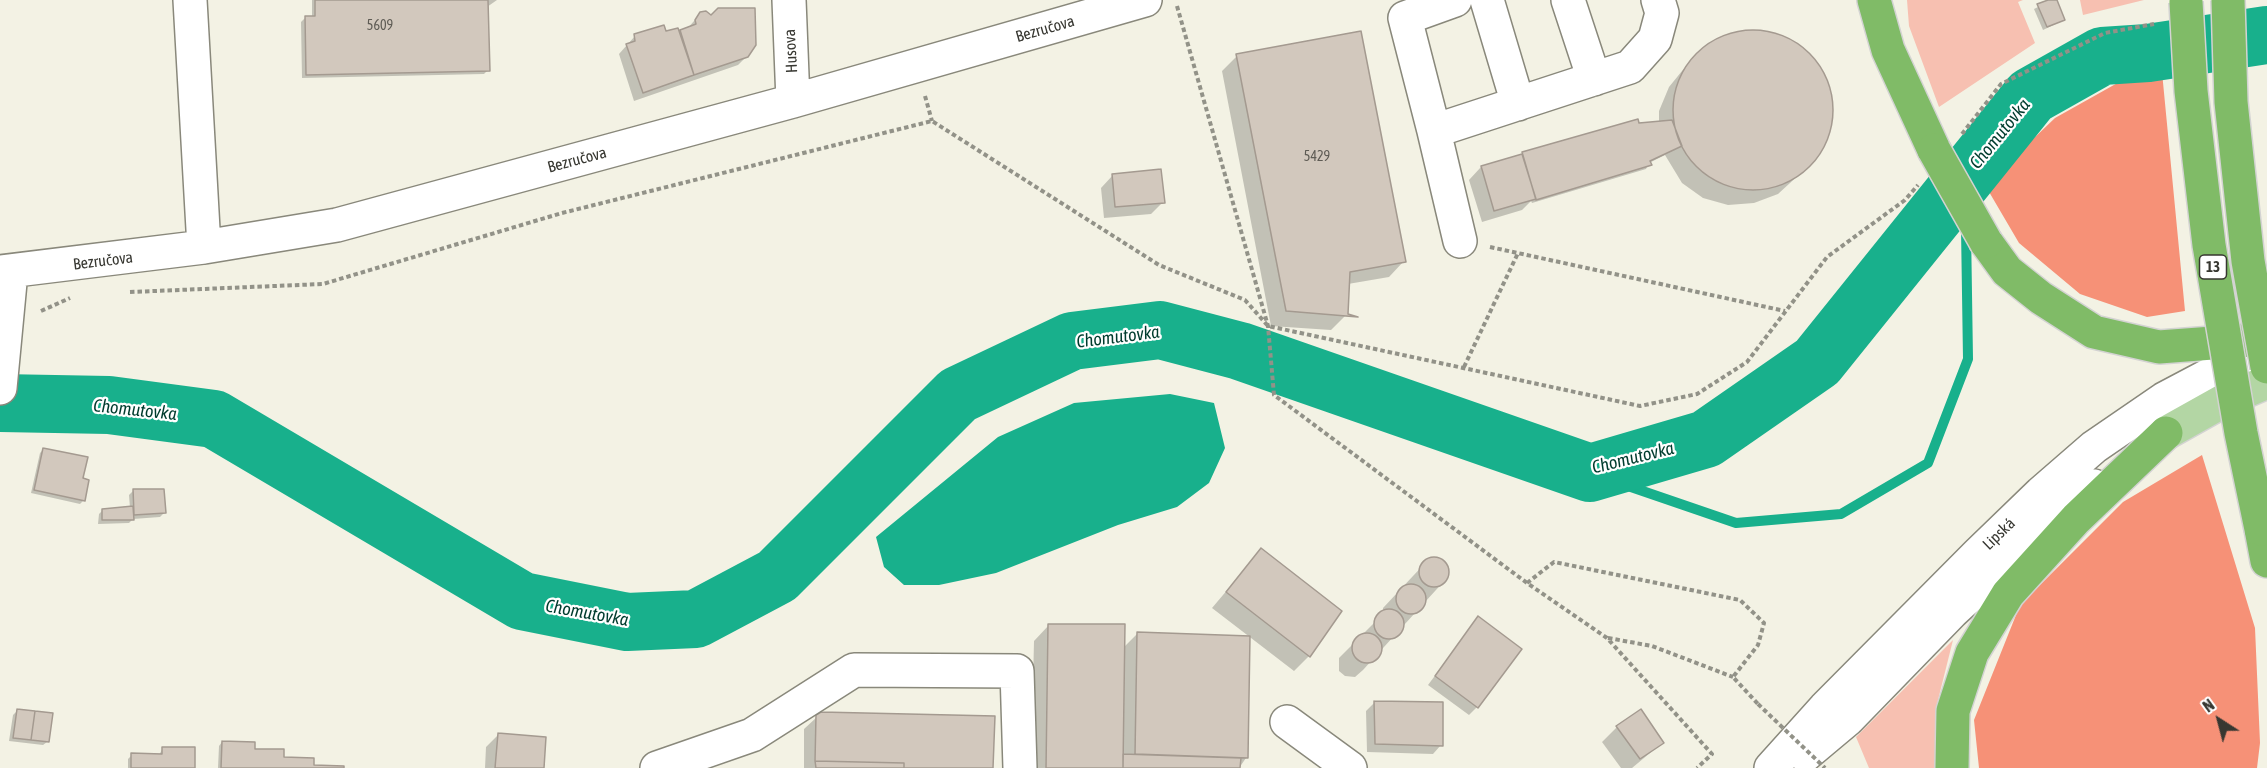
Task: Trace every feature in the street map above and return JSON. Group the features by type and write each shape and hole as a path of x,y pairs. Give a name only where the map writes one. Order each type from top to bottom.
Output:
{"highway":[{"path":"1874,0 1888,50 1945,146 1986,242 2007,271 2041,298 2094,332 2160,346 2267,339"},
{"name":"13","path":"2228,0 2233,125 2248,261 2267,367"},
{"name":"13","path":"2180,6 2209,245 2241,433 2264,537"},
{"path":"1952,768 1953,711 1969,663 2008,594 2076,519 2166,433"},
{"path":"2264,537 2267,561"}],"main road":[{"name":"Lipská","path":"2166,433 2224,400 2267,382"}],"street":[{"path":"190,0 204,248"},
{"name":"Husova","path":"789,0 793,101"},
{"name":"Bezručova","path":"5,272 204,248 337,225 793,101 1145,0"},
{"path":"1455,0 1406,18 1460,240"},
{"path":"1487,0 1518,104"},
{"path":"1568,0 1594,79"},
{"path":"1434,132 1630,67 1655,39 1662,13 1658,0"},
{"path":"1,378 5,326 5,272"},
{"name":"Lipská","path":"1771,768 1825,708 1978,554 2041,493 2094,447 2164,399 2217,371 2267,350"},
{"name":"Lipská","path":"1790,768 1848,719 1952,612 2057,515 2113,470 2166,433"},
{"path":"657,768 752,735 854,670 1017,671 1020,768"},
{"path":"1287,722 1350,768"}],"path":[{"path":"1175,0 1268,326 1274,395 1527,583 1607,638 1712,754 1697,768"},
{"path":"1945,146 2001,84 2105,33 2180,6"},
{"path":"126,292 323,284 562,213 932,121 1159,265 1245,300 1268,326 1640,406 1697,394 1747,362 1827,256 1905,200 1919,183"},
{"path":"1460,240 1786,311"},
{"path":"1464,367 1518,253"},
{"path":"5,326 79,294"},
{"path":"1527,583 1554,562 1740,600 1764,623 1758,645 1733,677"},
{"path":"1607,638 1652,646 1733,677 1825,768"}],"shaded area":[{"path":"1907,0 2023,0 2018,2 2035,43 1939,107 1909,26"},
{"path":"2080,0 2144,0 2083,15"},
{"path":"2162,72 2185,311 2147,317 2080,294 2019,243 1985,185 2055,118 2121,81"},
{"path":"1170,394 1214,403 1225,448 1209,483 1177,507 1118,525 996,573 939,585 904,585 884,567 876,537 998,437 1074,403"},
{"path":"2202,455 2255,628 2260,743 2257,768 1979,768 1974,720 2020,605 2123,502"},
{"path":"1953,640 1937,704 1936,768 1869,768 1856,737"}],"building":[{"path":"315,0 488,0 490,71 306,75 305,16 315,16"},
{"path":"2057,0 2065,20 2047,27 2037,4"},
{"path":"718,8 755,8 756,45 748,57 694,75 680,30 696,24 695,20 700,12 706,11 711,15"},
{"path":"664,25 666,31 678,28 694,75 643,93 626,44 635,41 634,34"},
{"path":"1753,30 1783,36 1809,54 1827,80 1833,110 1827,140 1809,166 1783,184 1753,190 1723,184 1697,166 1679,140 1673,110 1679,80 1697,54 1723,36"},
{"path":"1361,31 1406,262 1350,272 1348,314 1358,317 1286,311 1236,54"},
{"path":"1638,119 1639,123 1672,120 1682,146 1650,161 1652,165 1536,200 1522,152"},
{"path":"1522,154 1536,199 1494,211 1481,166"},
{"path":"1161,169 1165,203 1115,207 1112,174"},
{"path":"43,448 88,457 83,478 89,480 85,501 34,490"},
{"path":"133,489 164,489 166,513 134,515"},
{"path":"133,506 134,520 102,520 102,509"},
{"path":"1261,548 1342,611 1310,657 1226,592"},
{"path":"1434,557 1440,558 1448,566 1448,578 1440,586 1434,587 1428,586 1420,578 1419,572 1420,566 1428,558"},
{"path":"1411,584 1417,585 1425,593 1425,605 1417,613 1411,614 1405,613 1397,605 1396,599 1397,593 1405,585"},
{"path":"1389,609 1395,610 1403,618 1403,630 1395,638 1389,639 1383,638 1375,630 1374,624 1375,618 1383,610"},
{"path":"1478,616 1522,649 1478,708 1435,676"},
{"path":"1048,624 1125,624 1123,768 1046,768"},
{"path":"1137,632 1250,636 1248,758 1135,754"},
{"path":"1367,633 1373,634 1381,642 1381,654 1373,662 1367,663 1361,662 1353,654 1352,648 1353,642 1361,634"},
{"path":"1374,701 1443,702 1443,746 1375,744"},
{"path":"17,709 35,711 31,740 13,738"},
{"path":"1641,709 1664,743 1640,759 1616,726"},
{"path":"35,711 53,713 49,742 31,740"},
{"path":"821,712 995,716 993,768 904,768 904,763 815,761 816,715"},
{"path":"498,733 546,737 544,768 495,768"},
{"path":"222,741 255,742 255,749 284,749 284,757 314,758 314,765 344,766 344,768 221,768"},
{"path":"162,747 195,747 195,768 131,768 131,753 162,754"},
{"path":"1123,754 1241,758 1240,768 1123,768"},
{"path":"815,761 904,763 904,768 816,768"}],"waterway":[{"name":"Chomutovka","path":"0,403 109,405 214,419 522,601 627,622 696,619 777,576 958,395 1072,341 1160,330 1240,351 1590,473 1706,439 1817,362 2031,96 2102,56 2148,53 2267,35"},
{"path":"1590,473 1736,523 1841,514 1928,463 1968,359 1966,228"}]}
